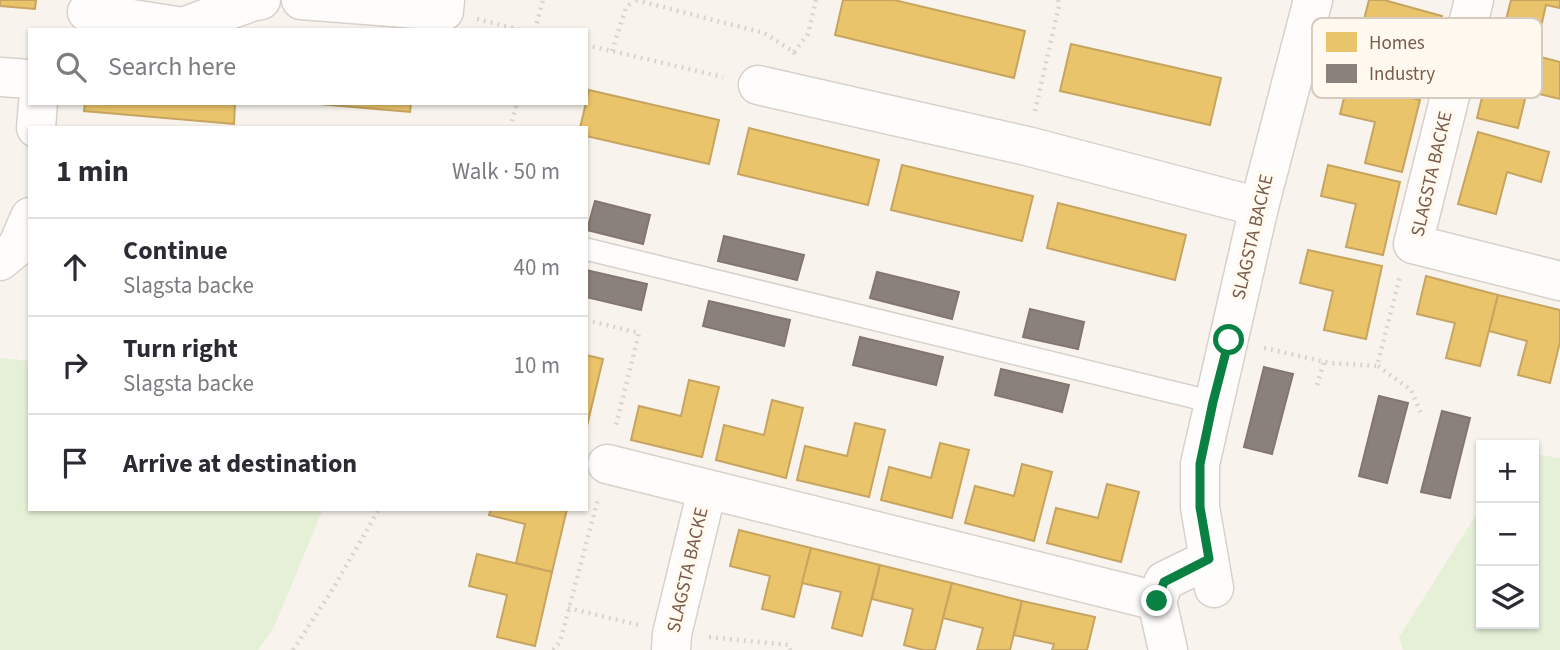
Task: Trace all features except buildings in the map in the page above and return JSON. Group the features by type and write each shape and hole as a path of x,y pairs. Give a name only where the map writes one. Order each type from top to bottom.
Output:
{"street":[{"path":"83,14 183,27 261,0"},
{"path":"302,0 444,11 445,0"},
{"name":"SLAGSTA BACKE","path":"1157,601 1164,582 1211,574 1200,507 1200,464 1259,207 1312,0"},
{"name":"SLAGSTA BACKE","path":"1470,18 1474,0"},
{"path":"0,78 28,79"},
{"path":"758,85 1027,146 1259,207"},
{"name":"SLAGSTA BACKE","path":"1450,98 1413,244 1560,281"},
{"path":"36,126 38,105"},
{"path":"0,261 17,247 28,222"},
{"path":"607,464 1157,601 1168,650"},
{"name":"SLAGSTA BACKE","path":"671,650 672,634 707,490"}],"lane":[{"path":"588,249 1213,402"}],"path":[{"path":"536,28 543,0"},
{"path":"612,51 626,8 635,0 764,33 794,52 801,74 801,95"},
{"path":"794,52 808,34 816,0"},
{"path":"1027,146 1059,6 1058,0"},
{"path":"588,45 758,85"},
{"path":"511,126 516,105"},
{"path":"1377,366 1401,272 1413,244"},
{"path":"1229,340 1324,362 1377,366 1411,390 1421,413"},
{"path":"1317,385 1324,362"},
{"path":"293,650 331,593 378,511"}],"green space":[{"path":"0,358 28,361 28,511 322,511 274,627 258,650 0,650"},
{"path":"1539,455 1560,458 1560,650 1403,650 1399,637 1476,515 1476,629 1539,629"}],"route":[{"path":"1157,601 1164,582 1209,559 1200,507 1200,464 1229,340"}]}
